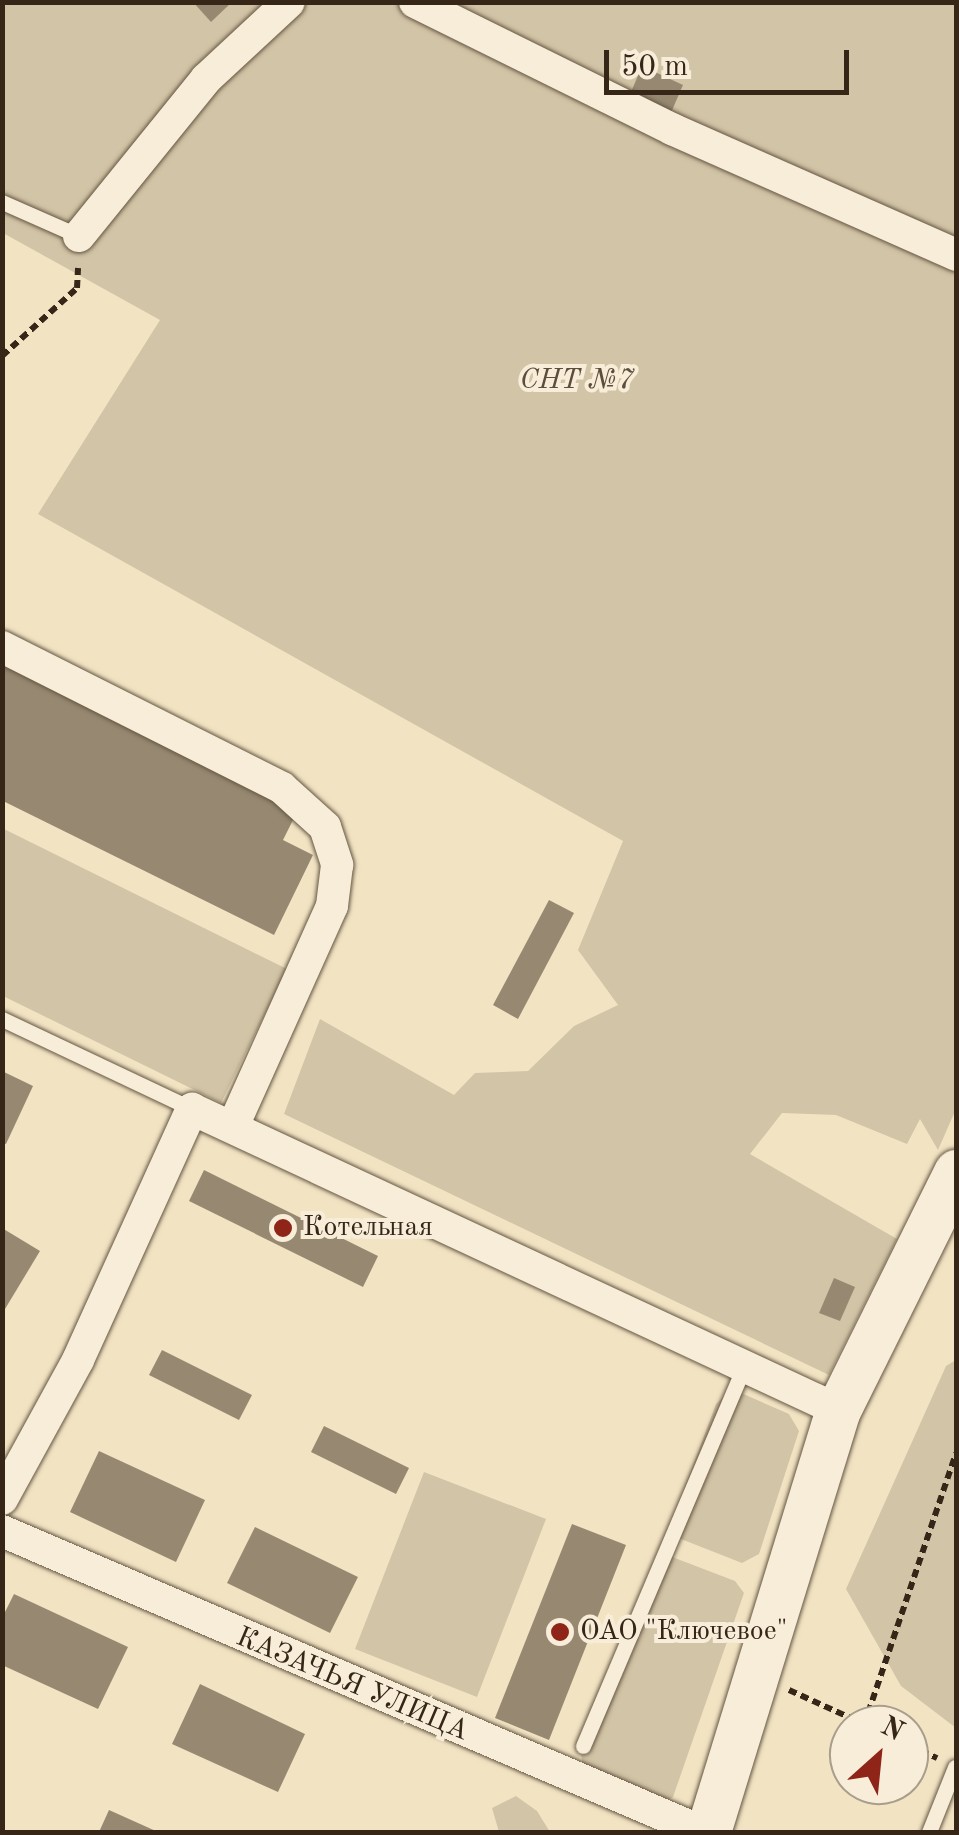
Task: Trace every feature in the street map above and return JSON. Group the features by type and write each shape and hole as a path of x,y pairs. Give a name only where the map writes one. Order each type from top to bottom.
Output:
{"street":[{"path":"79,236 206,79 289,2"},
{"path":"416,2 672,129 956,255"},
{"path":"2,647 282,788 326,827 337,865 332,906 234,1124"},
{"path":"2,1500 78,1360 192,1110 234,1124 838,1410"},
{"path":"706,1832 838,1410 956,1172"},
{"name":"КАЗАЧЬЯ УЛИЦА","path":"2,1530 706,1832"}],"lane":[{"path":"2,202 79,236"},
{"path":"2,1019 192,1110"},
{"path":"583,1746 745,1365"},
{"path":"929,1832 955,1767"}],"path":[{"path":"2,356 77,288 79,236"},
{"path":"871,1705 956,1453"},
{"path":"755,1675 829,1709"}],"green space":[{"name":"СНТ №7","path":"3,3 956,3 956,1109 938,1150 920,1119 907,1144 836,1115 782,1113 750,1154 897,1239 829,1375 284,1114 320,1019 454,1095 475,1073 528,1071 574,1026 618,1005 578,950 623,841 38,514 160,320 3,233"},
{"path":"2,828 287,969 221,1103 3,996"},
{"path":"956,1360 956,1728 901,1686 846,1589 946,1366"},
{"path":"732,1389 789,1414 799,1431 759,1554 742,1563 681,1539 672,1522 716,1404"},
{"path":"424,1472 546,1519 477,1697 355,1649"},
{"path":"667,1555 735,1581 744,1593 673,1797 660,1805 584,1770 581,1755"},
{"path":"516,1796 537,1811 550,1832 499,1832 492,1808"}],"building":[{"path":"193,2 232,2 211,22"},
{"path":"642,66 683,85 670,115 629,97"},
{"path":"3,664 298,810 283,840 313,855 274,935 3,801"},
{"path":"549,900 574,913 518,1019 493,1005"},
{"path":"2,1071 33,1086 6,1144 2,1143"},
{"name":"Котельная","path":"204,1170 378,1256 363,1287 189,1201"},
{"path":"2,1228 40,1251 2,1314"},
{"path":"834,1278 855,1287 840,1321 819,1313"},
{"path":"162,1350 252,1395 239,1420 149,1375"},
{"path":"324,1426 409,1468 396,1494 311,1452"},
{"path":"99,1451 205,1500 176,1562 70,1512"},
{"name":"ОАО \"Ключевое\"","path":"572,1524 626,1545 549,1740 495,1718"},
{"path":"255,1527 358,1577 330,1633 227,1583"},
{"path":"14,1594 128,1647 98,1709 2,1665 2,1618"},
{"path":"200,1684 305,1734 278,1792 172,1744"},
{"path":"109,1810 158,1832 99,1832"}],"place":[{"name":"Котельная","path":"283,1228"},
{"name":"ОАО \"Ключевое\"","path":"560,1632"}]}
